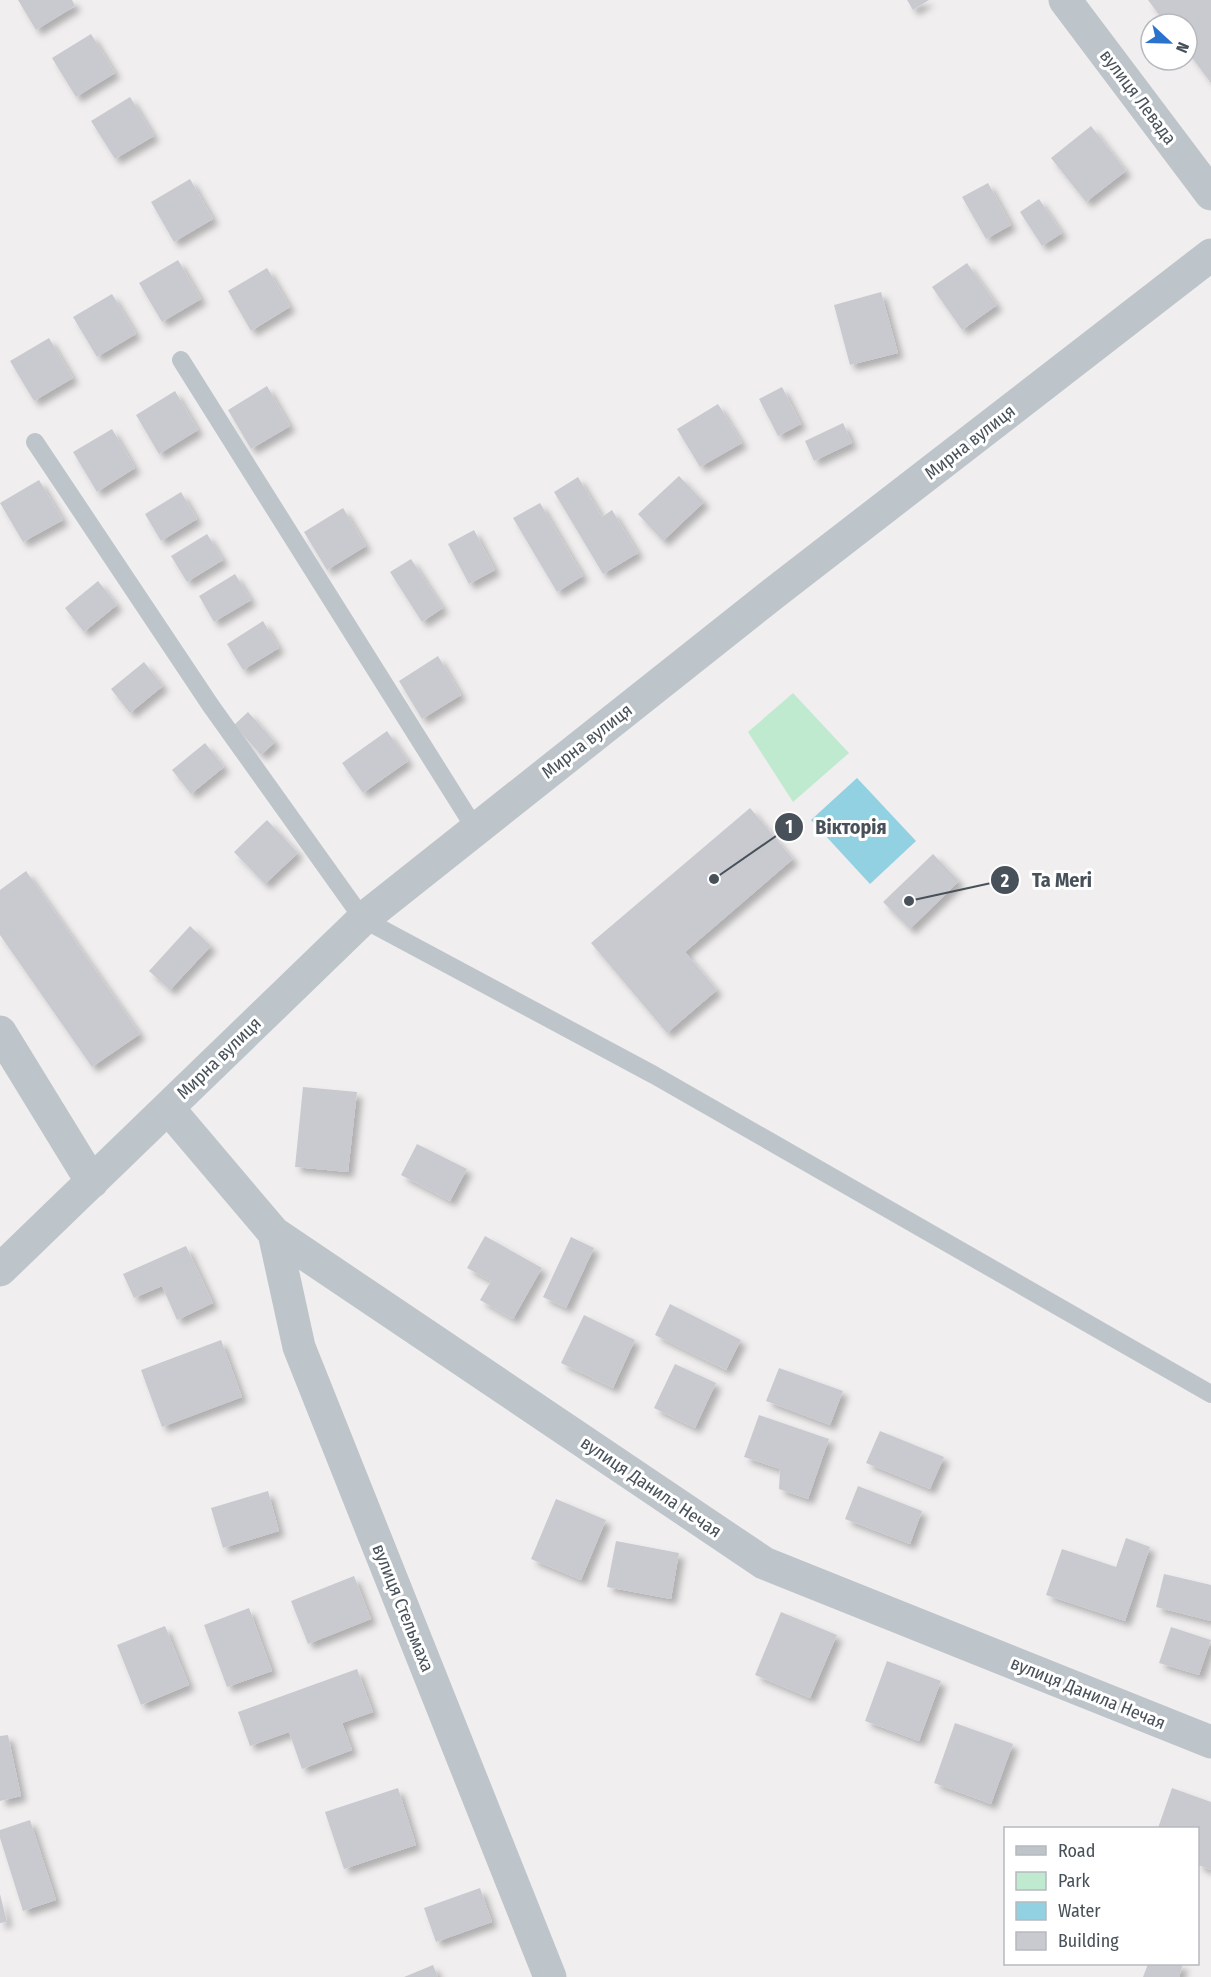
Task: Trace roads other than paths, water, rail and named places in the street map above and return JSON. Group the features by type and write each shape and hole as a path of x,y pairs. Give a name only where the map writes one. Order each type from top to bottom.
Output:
{"street":[{"name":"вулиця Левада","path":"1065,0 1211,194"},
{"name":"Мирна вулиця","path":"0,1270 363,919 774,593 1211,255"},
{"path":"0,1032 92,1182"},
{"name":"вулиця Данила Нечая","path":"168,1108 273,1233 764,1563 1211,1742"},
{"name":"вулиця Стельмаха","path":"273,1233 299,1347 550,1977"}],"lane":[{"path":"181,360 476,830"},
{"path":"35,442 211,706 363,919 654,1075 1211,1394"}],"water":[{"path":"857,778 916,841 870,884 811,820"}],"place":[{"name":"Вікторія","path":"714,879"},
{"name":"Ta Meri","path":"909,901"}]}
